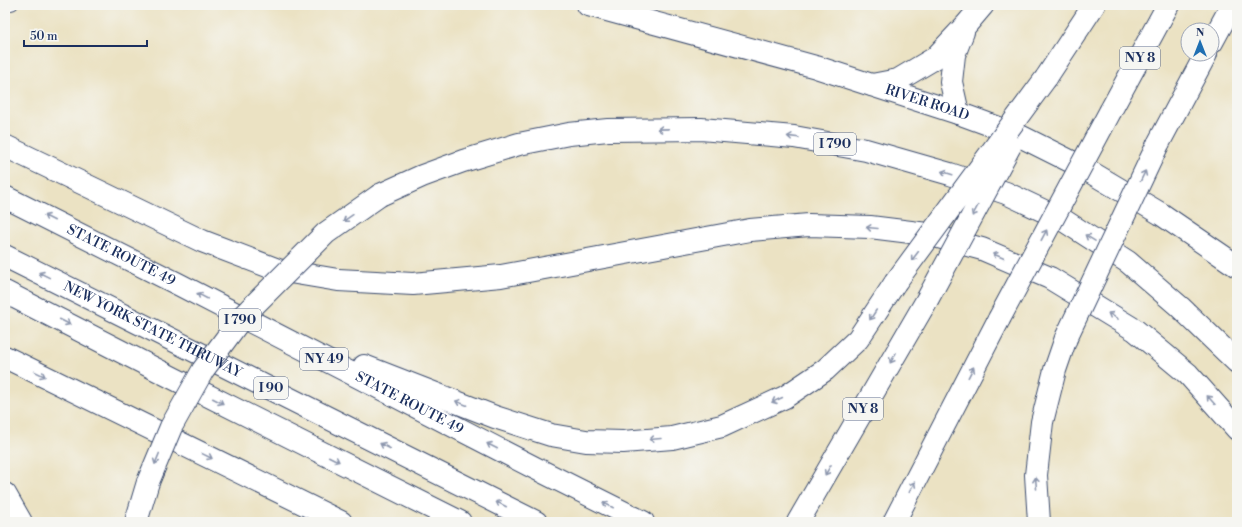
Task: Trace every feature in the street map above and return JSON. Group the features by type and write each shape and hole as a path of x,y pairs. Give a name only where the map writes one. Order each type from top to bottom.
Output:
{"main road":[{"name":"RIVER ROAD","path":"588,5 816,67 958,113 1018,135 1082,167 1161,214 1237,266"},
{"path":"872,85 898,80 935,58 966,26 983,5"},
{"name":"NY 8","path":"799,520 927,300 1046,78 1094,5"},
{"name":"NY 8","path":"894,522 999,319 1168,5"},
{"path":"1220,27 1232,5"},
{"path":"958,113 951,82 954,55 966,26"},
{"path":"1039,522 1036,475 1042,422 1055,370 1066,338 1158,144 1202,62"},
{"path":"278,336 344,359 495,417 551,435 586,441 623,442 672,438 722,426 785,397 825,370 858,339 895,283 1046,78"},
{"name":"I 790","path":"136,522 148,482 174,420 203,370 243,316 326,233 380,195 422,176 463,161 519,144 569,134 608,130 701,129 794,137 866,150 950,174 1006,193 1063,220 1128,262 1180,307 1237,362"},
{"path":"5,146 202,241 278,270 338,280 413,284 501,276 750,230 809,225 870,227 927,234 982,249 1050,278 1135,330 1188,374 1237,429"},
{"name":"STATE ROUTE 49","path":"5,197 642,522"},
{"name":"NEW YORK STATE THRUWAY","path":"5,256 536,522"},
{"path":"1128,262 1237,340"},
{"name":"I 90","path":"5,292 460,522"},
{"path":"5,357 341,522"},
{"path":"5,494 21,522"}],"lane":[{"path":"5,7 13,5"}]}
